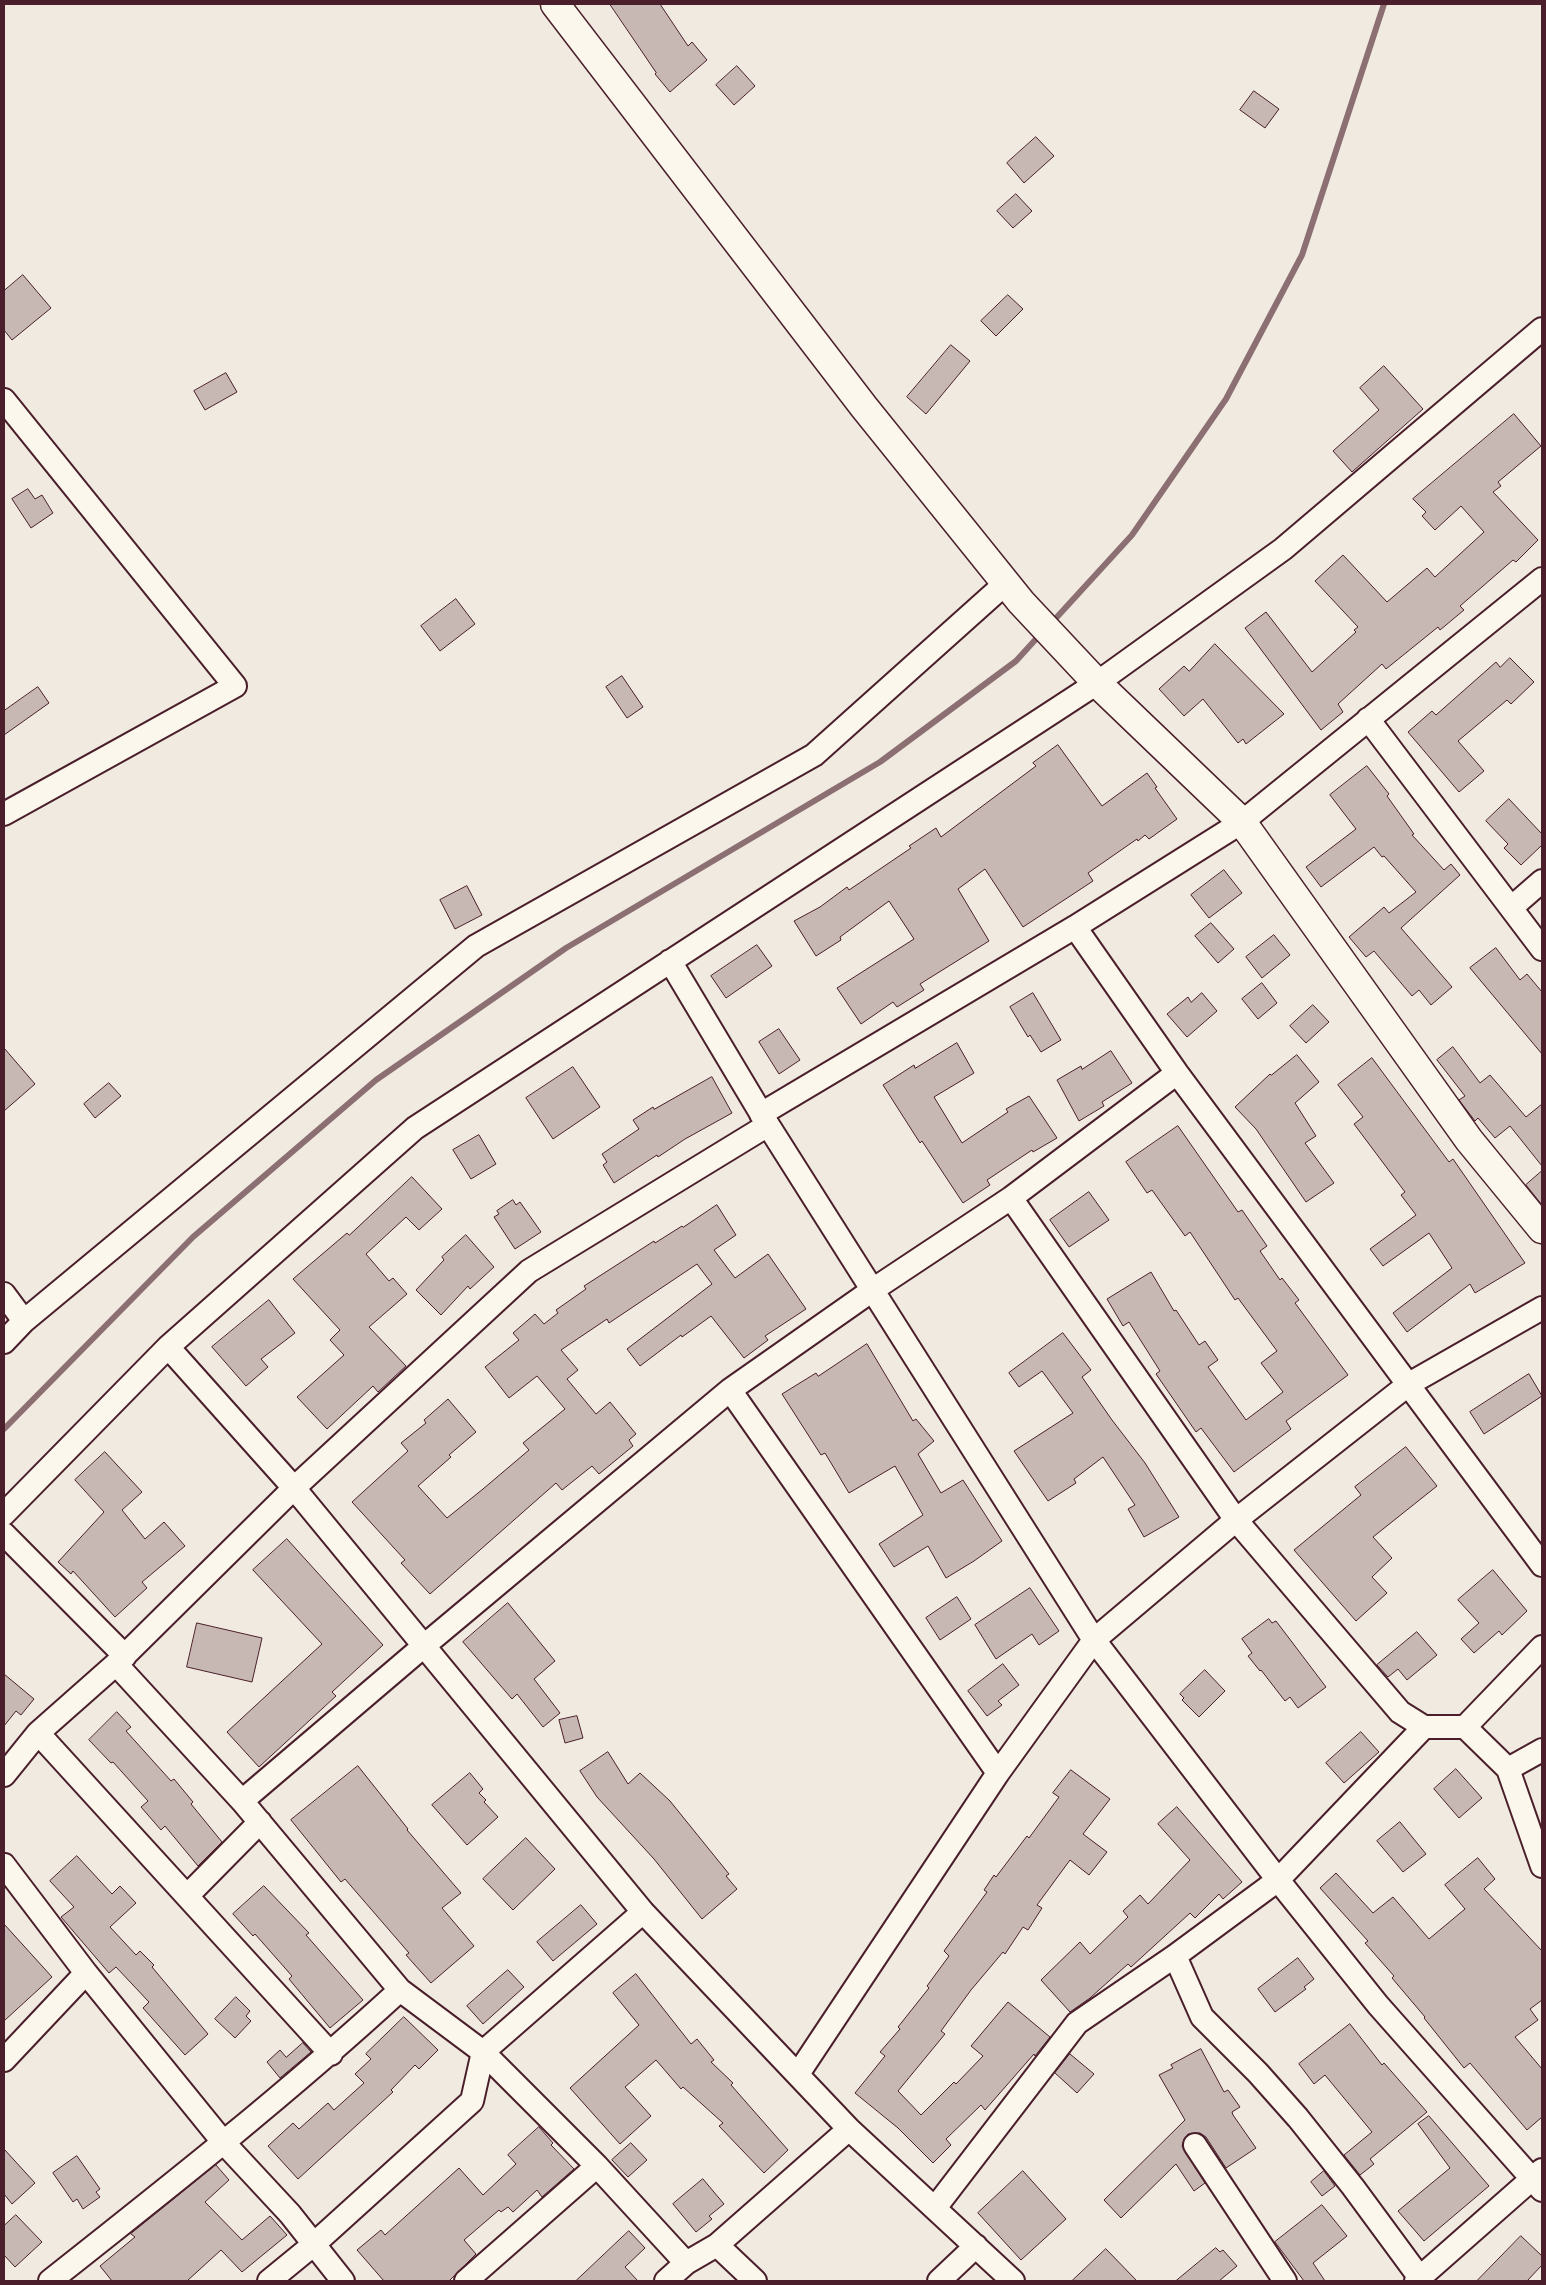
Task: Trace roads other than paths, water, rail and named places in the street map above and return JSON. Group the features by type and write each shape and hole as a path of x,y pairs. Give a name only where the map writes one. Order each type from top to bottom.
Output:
{"street":[{"path":"555,4 864,406 1006,583 1096,683 1242,822 1469,1140 1542,1229"},
{"path":"4,1514 168,1347 415,1128 1096,683 1283,549 1542,330"},
{"path":"4,400 235,686 4,814"},
{"path":"4,1775 38,1733 120,1660 294,1488 529,1271 765,1119 1242,822 1542,579"},
{"path":"4,1342 24,1321 476,946 814,756 1006,583"},
{"path":"1368,719 1542,949"},
{"path":"1511,908 1542,881"},
{"path":"1075,927 1177,1072 1542,1565"},
{"path":"670,961 765,1119 1094,1640 1278,1880 1378,2005 1539,2180 1418,2280 1353,2187 1298,2118 1258,2073 1202,2017 1176,1956"},
{"path":"242,1800 730,1390 874,1289 1011,1198 1177,1072"},
{"path":"1011,1198 1236,1520 1400,1712 1424,1727 1465,1727 1508,1769 1542,1866"},
{"path":"4,1294 24,1321"},
{"path":"798,2074 998,1773 1094,1640 1236,1520 1409,1384 1542,1308"},
{"path":"168,1347 294,1488 643,1912 849,2129 1013,2281"},
{"path":"730,1390 998,1773"},
{"path":"4,1534 120,1660 242,1800 400,1990 483,2052 598,2166 686,2263"},
{"path":"1465,1727 1542,1646"},
{"path":"935,2208 1077,2023 1176,1956 1278,1880 1424,1727"},
{"path":"38,1733 331,2054"},
{"path":"1508,1769 1542,1750"},
{"path":"187,1896 260,1822"},
{"path":"4,1865 86,1973 224,2143 290,2214 343,2281"},
{"path":"269,2281 313,2245 472,2102 483,2052 643,1912"},
{"path":"4,2060 86,1973"},
{"path":"50,2281 224,2143 331,2054 400,1990"},
{"path":"666,2281 686,2263 717,2245 849,2129"},
{"path":"1194,2145 1285,2281"},
{"path":"466,2281 598,2166"},
{"path":"717,2245 755,2281"},
{"path":"939,2281 976,2246"}],"waterway":[{"path":"1057,617 1132,535 1226,399 1302,255 1384,4"},
{"path":"4,1429 193,1237 376,1080 566,948 880,762 1016,661 1036,639"}]}
